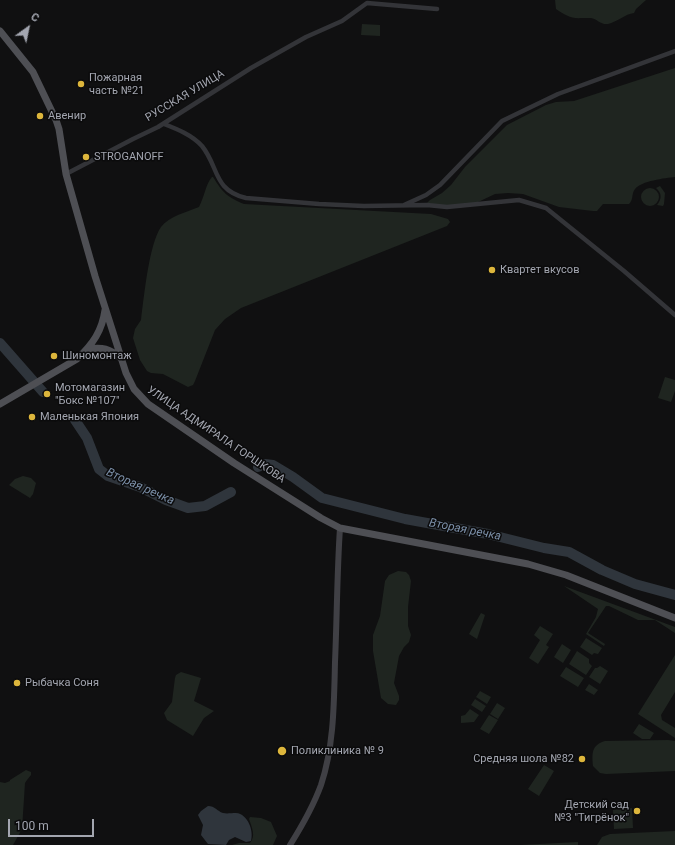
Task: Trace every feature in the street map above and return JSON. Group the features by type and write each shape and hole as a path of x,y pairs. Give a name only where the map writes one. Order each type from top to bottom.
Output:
{"main road":[{"path":"0,30 33,72 50,106 59,129 66,174 105,308 103,323 87,350 72,362 0,404"},
{"name":"УЛИЦА АДМИРАЛА ГОРШКОВА","path":"105,308 126,373 134,389 148,404 234,463 321,518 340,528 528,564 566,575 675,618"},
{"path":"87,350 98,348 107,349 115,352 122,359"},
{"path":"290,845 305,821 317,795 329,751 333,720 340,528"}],"street":[{"name":"РУССКАЯ УЛИЦА","path":"66,174 164,124 251,68 314,34 342,21 367,3 437,9"},
{"path":"403,206 426,195 440,185 502,121 558,94 675,51"},
{"path":"164,124 195,140 202,146 214,171 222,183 229,191 246,198 319,204 447,207 519,200 546,208 624,271 675,315"}],"shaded area":[{"path":"555,0 646,0 636,9 634,13 606,24 591,18 575,18 565,15 556,9"},
{"path":"362,24 380,25 380,36 361,35"},
{"path":"675,68 675,177 654,180 638,186 634,191 629,204 603,204 597,211 593,211 559,207 523,194 508,193 495,194 476,203 453,208 427,203 451,185 465,167 507,125 546,105 556,102 574,101"},
{"path":"212,177 226,194 244,204 431,214 448,219 450,222 447,226 241,308 225,319 215,330 195,381 193,385 188,387 163,374 151,373 147,371 140,360 133,338 135,329 141,320 150,258 157,235 164,223 178,215 199,207 208,183"},
{"path":"660,186 665,193 663,206 657,205 661,196 656,188"},
{"path":"650,188 656,191 659,197 656,203 650,206 644,203 641,197 644,191"},
{"path":"665,377 675,380 675,391 671,402 658,398"},
{"path":"23,476 31,478 36,483 33,494 30,498 9,485 15,479"},
{"path":"398,571 406,572 411,581 408,607 408,626 411,635 409,642 399,656 394,683 399,696 399,700 396,705 388,704 381,698 373,651 373,635 380,616 385,581 389,575"},
{"path":"564,586 675,627 675,633 655,620 638,620 609,606 606,606 588,633 605,644 604,646 586,634 596,617 598,609"},
{"path":"481,613 485,615 477,639 469,634"},
{"path":"540,626 553,634 546,645 549,647 538,664 529,658 540,640 534,635"},
{"path":"586,638 602,648 598,654 594,653 592,655 580,647"},
{"path":"562,644 571,650 563,663 554,657"},
{"path":"577,651 589,659 589,663 592,666 586,675 569,664"},
{"path":"675,655 675,692 661,715 662,720 675,728 675,738 638,714"},
{"path":"600,666 608,671 600,684 589,677 595,668"},
{"path":"566,667 584,678 578,687 560,676"},
{"path":"181,672 201,678 194,701 214,711 204,718 193,736 167,720 164,713 172,702 176,675"},
{"path":"589,684 598,690 594,695 585,690"},
{"path":"480,691 491,697 487,704 476,697"},
{"path":"475,699 486,706 482,712 471,705"},
{"path":"497,703 505,708 498,719 490,714"},
{"path":"470,709 479,715 474,722 461,723 461,716 465,715"},
{"path":"489,715 498,720 489,734 480,729"},
{"path":"639,724 654,733 650,739 642,739 633,733"},
{"path":"605,741 675,741 675,771 606,774 600,773 593,766 593,750 597,745"},
{"path":"544,765 554,771 539,796 528,789"},
{"path":"26,770 31,772 31,775 25,783 22,829 13,845 0,845 0,782 5,783 10,781"},
{"path":"208,806 223,813 236,813 244,816 251,828 251,841 246,842 235,837 229,840 226,845 208,844 201,835 203,825 198,815"},
{"path":"632,808 633,828 614,829 613,810"},
{"path":"250,817 261,818 271,822 277,836 273,845 232,845 239,843 250,843 252,840 253,835 249,819"},
{"path":"675,831 675,845 597,845 602,837 610,834"},
{"path":"578,842 578,845 520,845"}],"waterway":[{"name":"Вторая речка","path":"0,343 43,392"},
{"name":"Вторая речка","path":"75,420 87,438 99,469 108,476 140,487 166,500 188,508 205,506 231,492"},
{"name":"Вторая речка","path":"258,467 265,464 273,465 293,477 322,498 405,519 488,534 544,548 569,552 602,570 635,584 675,595"}],"place":[{"name":"Пожарная часть №21","path":"81,84"},
{"name":"Авенир","path":"40,116"},
{"name":"STROGANOFF","path":"86,157"},
{"name":"Квартет вкусов","path":"492,270"},
{"name":"Шиномонтаж","path":"54,356"},
{"name":"Мотомагазин \"Бокс №107\"","path":"47,394"},
{"name":"Маленькая Япония","path":"32,417"},
{"name":"Рыбачка Соня","path":"17,683"},
{"name":"Поликлиника № 9","path":"282,751"},
{"name":"Средняя шола №82","path":"582,759"},
{"name":"Детский сад №3 \"Тигрёнок\"","path":"637,811"}]}
